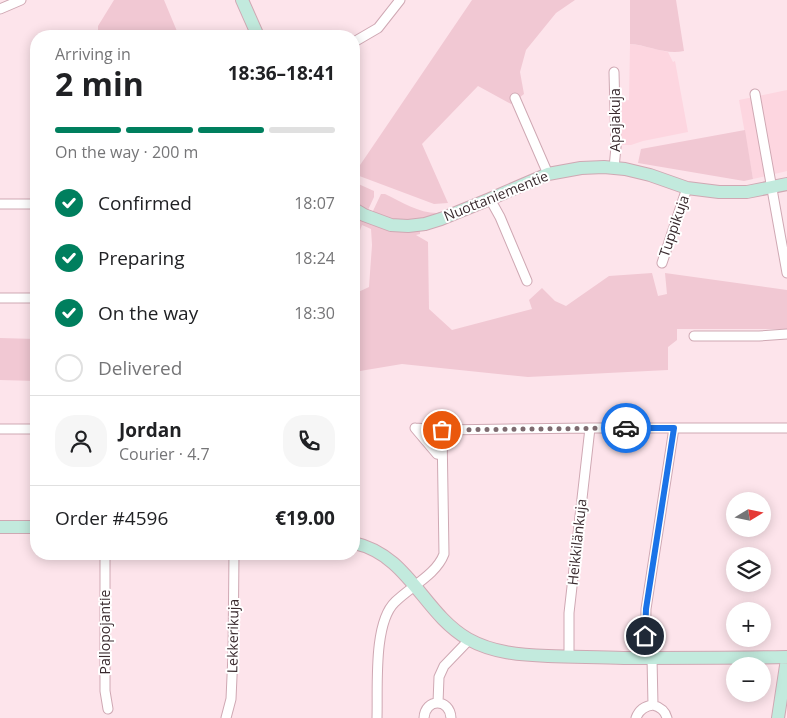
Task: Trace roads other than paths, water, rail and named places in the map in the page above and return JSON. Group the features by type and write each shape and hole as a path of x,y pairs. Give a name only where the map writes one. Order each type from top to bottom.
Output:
{"street":[{"path":"0,9 21,0"},
{"path":"242,0 255,30"},
{"path":"360,38 378,28 400,0"},
{"name":"Apajakuja","path":"614,72 616,146 614,168"},
{"path":"755,94 787,273"},
{"path":"515,98 548,174"},
{"name":"Nuottaniementie","path":"360,213 391,225 425,224 548,174 581,168 614,168 650,175 687,188 732,193 787,184"},
{"name":"Tuppikuja","path":"662,263 687,188"},
{"path":"490,199 500,217 527,281"},
{"path":"0,204 30,204"},
{"path":"0,298 30,298"},
{"path":"694,336 787,334"},
{"path":"0,428 30,429"},
{"path":"442,454 437,454 415,428 442,430 787,428"},
{"name":"Heikkilänkuja","path":"569,657 569,613 590,428"},
{"path":"653,705 648,658 646,609 674,428"},
{"path":"377,718 379,639 385,618 394,602 427,576 442,561 444,554 442,430"},
{"path":"0,527 30,527"},
{"path":"360,545 390,560 415,586 440,617 469,640 486,647 513,654 569,657 787,658 778,718"},
{"name":"Pallopojantie","path":"105,560 105,691 108,709"},
{"name":"Lekkerikuja","path":"226,718 231,699 234,560"},
{"path":"438,703 439,676 444,666 469,640"},
{"path":"424,718 429,706 438,703 447,707 452,718"},
{"path":"636,718 642,708 653,705 664,711 667,718"}]}
